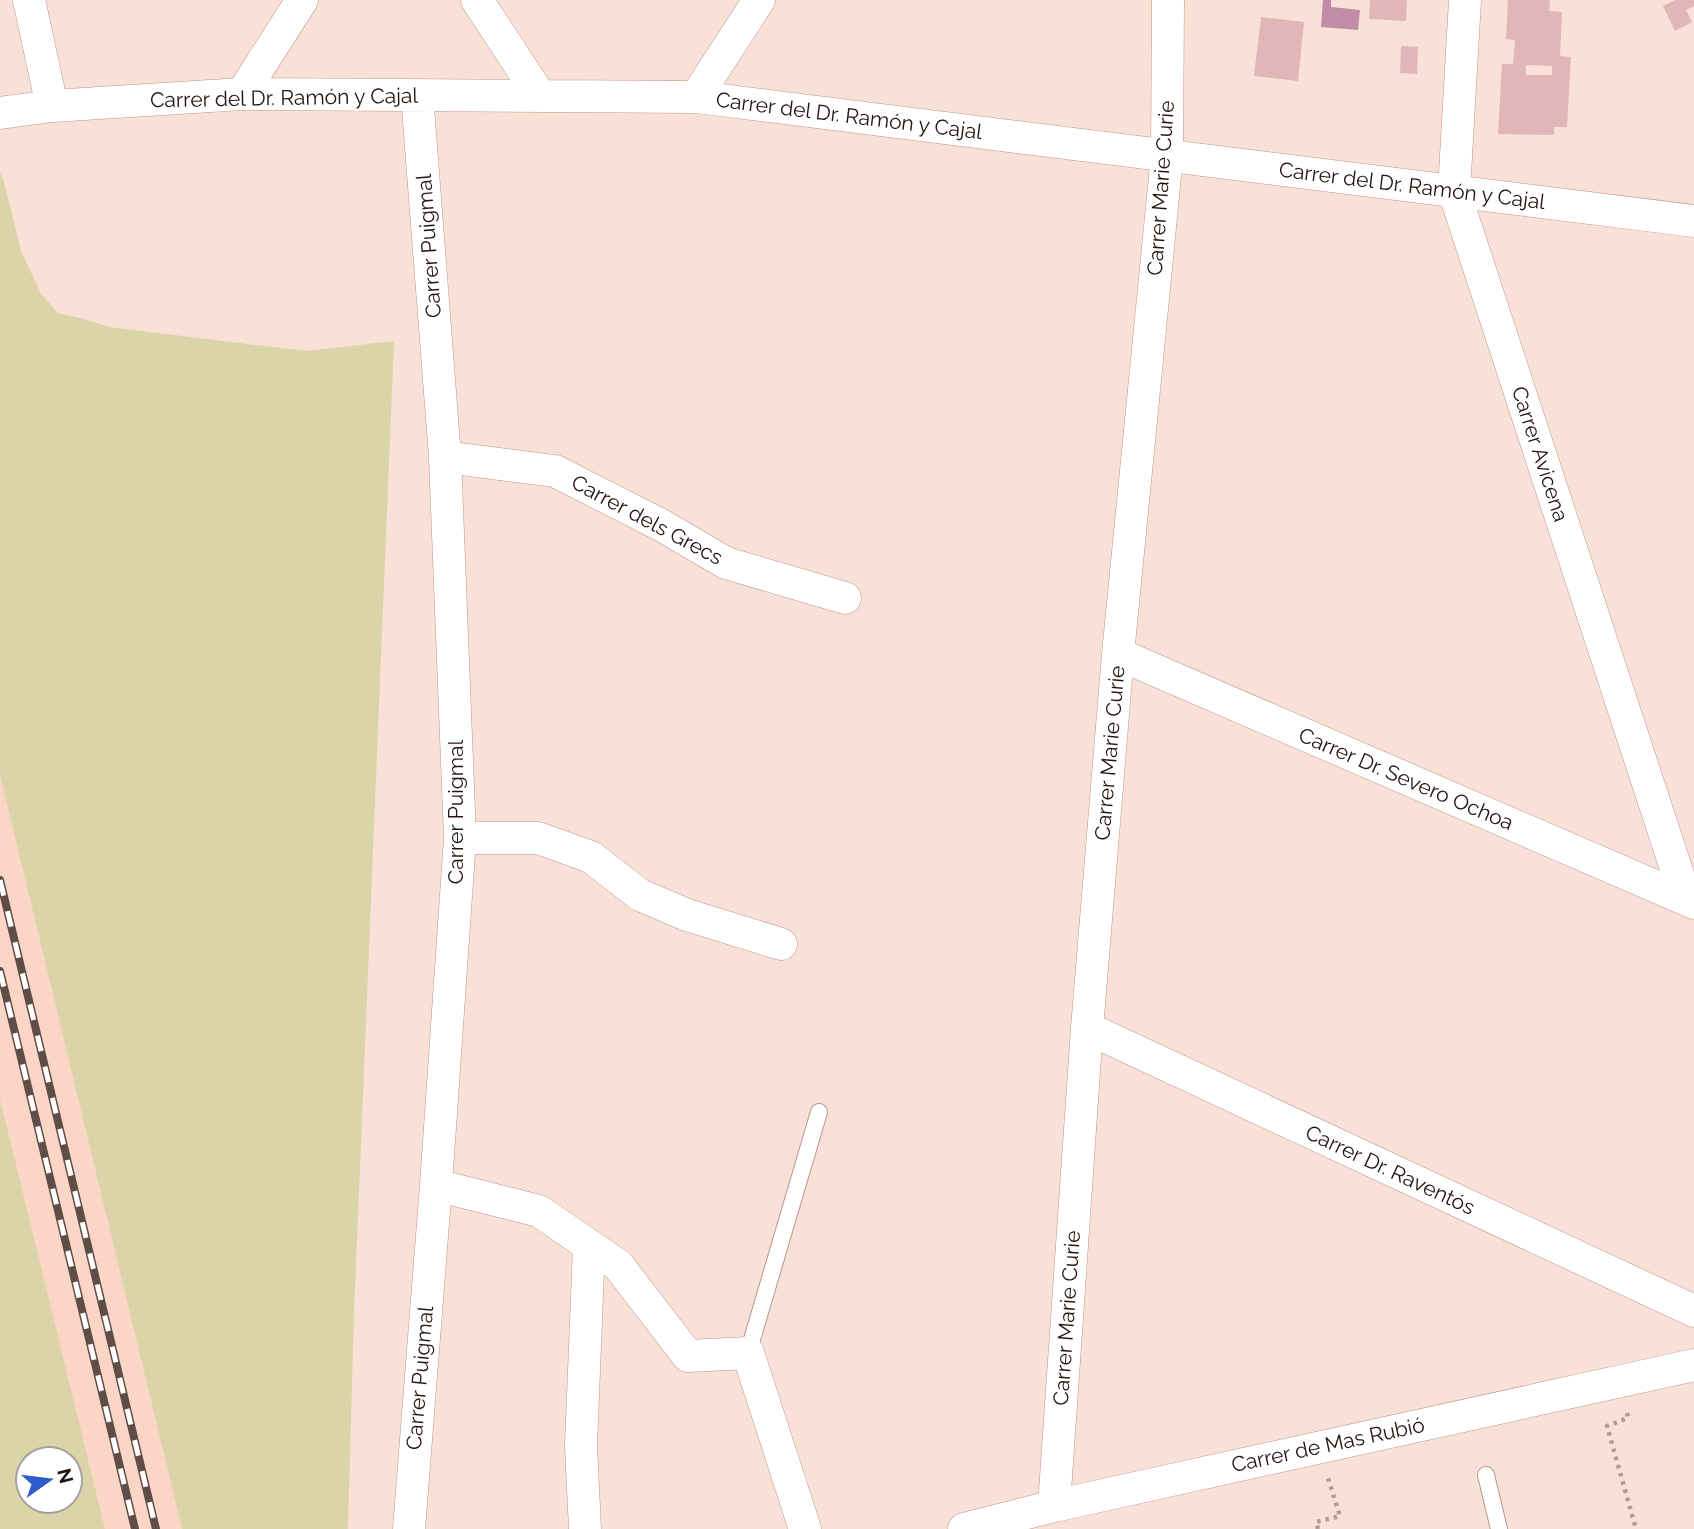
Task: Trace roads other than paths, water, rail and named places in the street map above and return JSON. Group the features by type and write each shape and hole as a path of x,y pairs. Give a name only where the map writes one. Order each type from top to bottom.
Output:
{"street":[{"path":"29,0 52,106"},
{"path":"242,94 302,0"},
{"path":"477,0 540,96"},
{"path":"696,97 759,0"},
{"name":"Carrer Marie Curie","path":"1054,1506 1087,1028 1118,654 1167,156 1168,0"},
{"name":"Carrer Avicena","path":"1465,0 1454,191 1690,901"},
{"name":"Carrer del Dr. Ramón y Cajal","path":"0,113 52,106 242,94 696,97 1694,221"},
{"name":"Carrer Puigmal","path":"408,1529 436,1185 460,838 445,457 417,95"},
{"name":"Carrer dels Grecs","path":"445,457 555,471 661,525 726,563 845,598"},
{"name":"Carrer Dr. Severo Ochoa","path":"1118,654 1690,901"},
{"path":"460,838 538,838 591,857 640,895 687,915 781,944"},
{"name":"Carrer Dr. Raventós","path":"1087,1028 1694,1311"},
{"path":"436,1185 539,1211 618,1265 688,1356 748,1353 805,1529"},
{"path":"585,1529 581,1446 589,1246"},
{"name":"Carrer de Mas Rubió","path":"964,1529 1054,1506 1694,1365"}],"lane":[{"path":"748,1353 819,1112"},
{"path":"1486,1475 1499,1529"}],"railway":[{"path":"0,880 156,1529"},
{"path":"0,971 135,1529"}]}
